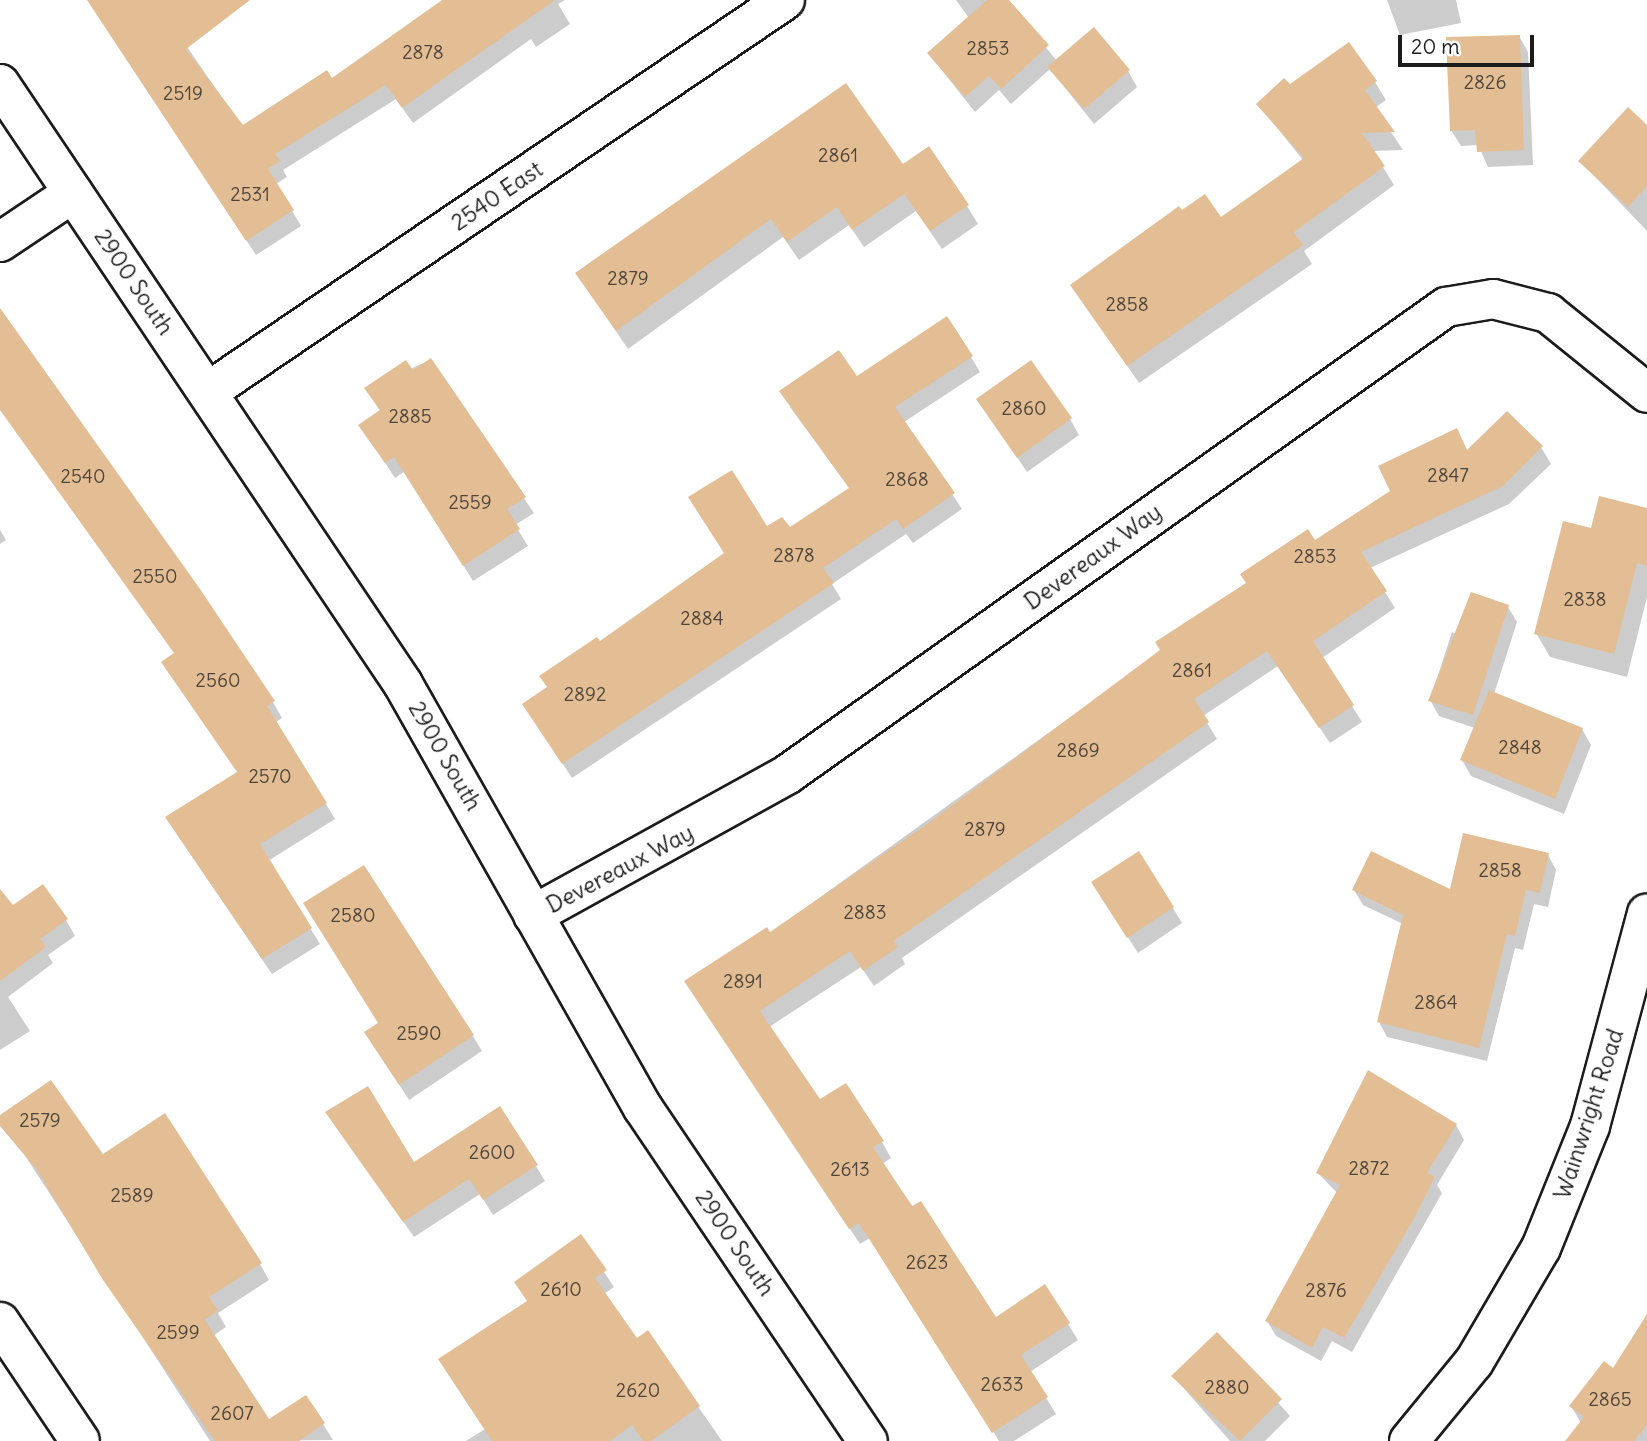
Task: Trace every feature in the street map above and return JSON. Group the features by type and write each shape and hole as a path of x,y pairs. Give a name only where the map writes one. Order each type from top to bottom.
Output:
{"street":[{"name":"2540 East","path":"209,391 785,0"},
{"name":"2900 South","path":"0,84 209,391 433,731 533,915 643,1108 868,1441"},
{"path":"0,242 73,193"},
{"name":"Devereaux Way","path":"533,915 788,774 1446,307 1493,299 1548,313 1647,393"},
{"name":"Wainwright Road","path":"1409,1441 1474,1362 1541,1248 1590,1126 1647,914"},
{"path":"0,1322 80,1441"}],"building":[{"path":"87,0 250,0 186,49 243,125 327,70 332,78 442,0 555,0 402,108 386,85 275,154 280,161 268,169 294,210 246,241"},
{"path":"987,0 1009,0 1049,45 1001,89 989,76 965,97 927,53"},
{"path":"1094,27 1130,70 1084,109 1047,67"},
{"path":"1520,35 1524,150 1477,152 1475,130 1450,131 1446,37"},
{"path":"1349,42 1377,81 1365,90 1395,132 1362,133 1385,166 1294,232 1303,245 1127,366 1070,285 1179,206 1182,210 1205,194 1221,217 1304,158 1256,104 1284,78 1290,84"},
{"path":"846,83 903,164 929,146 969,205 930,231 904,194 852,230 837,207 787,242 771,219 616,331 575,273"},
{"path":"1628,107 1647,125 1647,186 1628,207 1578,161"},
{"path":"0,308 200,589 275,701 267,706 327,803 260,844 312,928 262,959 165,817 237,772 161,662 174,653 0,410"},
{"path":"947,316 973,356 895,407 955,493 903,529 896,519 823,568 834,583 562,764 522,704 547,687 539,676 597,637 600,641 724,553 688,497 732,470 767,526 782,517 790,527 849,488 779,391 839,350 857,376"},
{"path":"431,358 526,497 507,509 520,529 463,566 394,457 385,463 358,425 380,410 364,388 406,360 413,370"},
{"path":"1031,360 1072,418 1017,458 976,399"},
{"path":"1507,411 1543,446 1503,486 1361,552 1387,591 1313,641 1354,705 1319,728 1267,651 1194,699 1209,722 894,941 898,947 863,971 850,951 760,1011 820,1099 846,1083 884,1141 873,1147 912,1206 921,1201 996,1317 1045,1284 1070,1323 1021,1355 1048,1397 992,1433 859,1223 849,1229 684,981 767,927 770,932 930,822 1160,650 1155,642 1246,583 1240,574 1308,529 1315,540 1390,491 1378,466 1457,428 1467,450"},
{"path":"1599,496 1647,508 1647,566 1637,563 1614,654 1534,634 1563,521 1591,528"},
{"path":"1471,592 1509,605 1473,715 1428,701"},
{"path":"1489,690 1583,728 1555,799 1460,760"},
{"path":"1463,833 1549,853 1540,893 1526,890 1515,936 1507,934 1479,1048 1377,1022 1403,915 1352,890 1371,851 1450,889"},
{"path":"1139,851 1174,907 1127,938 1091,882"},
{"path":"364,865 474,1035 399,1085 364,1032 378,1023 303,903"},
{"path":"43,884 68,919 40,939 46,947 0,981 0,889 13,905"},
{"path":"1368,1070 1457,1124 1427,1173 1435,1177 1412,1222 1344,1338 1323,1327 1312,1348 1265,1321 1340,1185 1316,1173"},
{"path":"51,1080 103,1154 165,1113 262,1263 209,1297 218,1310 205,1320 269,1419 306,1395 325,1423 299,1441 215,1441 103,1280 37,1170 0,1126 0,1115"},
{"path":"368,1086 414,1162 500,1106 538,1165 483,1200 469,1179 403,1222 325,1112"},
{"path":"581,1234 607,1270 595,1278 637,1338 648,1330 700,1406 651,1441 643,1441 632,1425 610,1441 492,1441 438,1359 527,1301 514,1282"},
{"path":"1647,1314 1647,1425 1634,1441 1565,1441 1584,1417 1569,1406 1604,1361 1613,1368"},
{"path":"1217,1332 1282,1399 1240,1441 1171,1376"}]}
